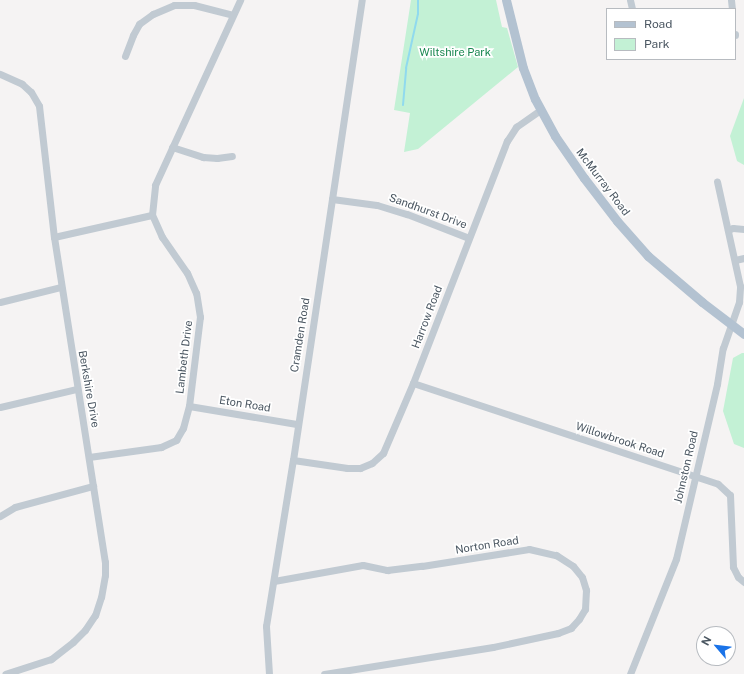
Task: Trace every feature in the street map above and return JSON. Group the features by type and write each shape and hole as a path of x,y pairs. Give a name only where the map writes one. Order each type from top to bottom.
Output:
{"main road":[{"name":"McMurray Road","path":"506,0 523,68 540,110 555,136 592,190 636,244 676,281 744,334"}],"street":[{"path":"54,237 152,215 155,185 240,0"},
{"name":"Cramden Road","path":"270,674 266,626 293,460 297,424 362,0"},
{"path":"125,56 133,35 140,24 153,14 174,5 194,4 233,15"},
{"name":"Berkshire Drive","path":"0,74 22,84 31,92 39,106 61,287 105,562 105,575 95,615 73,642 51,659 5,674"},
{"name":"Harrow Road","path":"293,460 347,468 360,468 372,463 384,453 507,141 516,127 540,110"},
{"path":"172,147 203,157 217,158 232,156"},
{"name":"Johnston Road","path":"630,674 676,559 717,384 722,354 740,294 717,181"},
{"name":"Sandhurst Drive","path":"332,199 377,205 407,214 469,238"},
{"name":"Lambeth Drive","path":"89,456 161,447 176,440 184,428 189,406 200,317 196,293 187,273 162,237 152,215"},
{"path":"728,230 733,228 744,229"},
{"path":"734,260 744,258"},
{"path":"0,302 61,287"},
{"name":"Willowbrook Road","path":"413,382 718,484 730,495 733,567 738,577 744,582"},
{"path":"0,407 77,389"},
{"name":"Eton Road","path":"189,406 297,424"},
{"path":"0,516 15,507 93,486"},
{"name":"Norton Road","path":"274,581 363,565 387,570 529,549 556,555 573,566 582,577 586,590 585,610 571,628 558,633 494,647 324,674"}],"green space":[{"name":"Wiltshire Park","path":"411,0 496,0 502,27 507,28 518,67 418,149 404,152 410,113 394,110"},
{"path":"744,98 744,165 737,161 730,136"},
{"path":"744,353 744,448 734,444 723,411 733,358"}],"waterway":[{"path":"403,105 406,68 418,14 418,0"}]}
